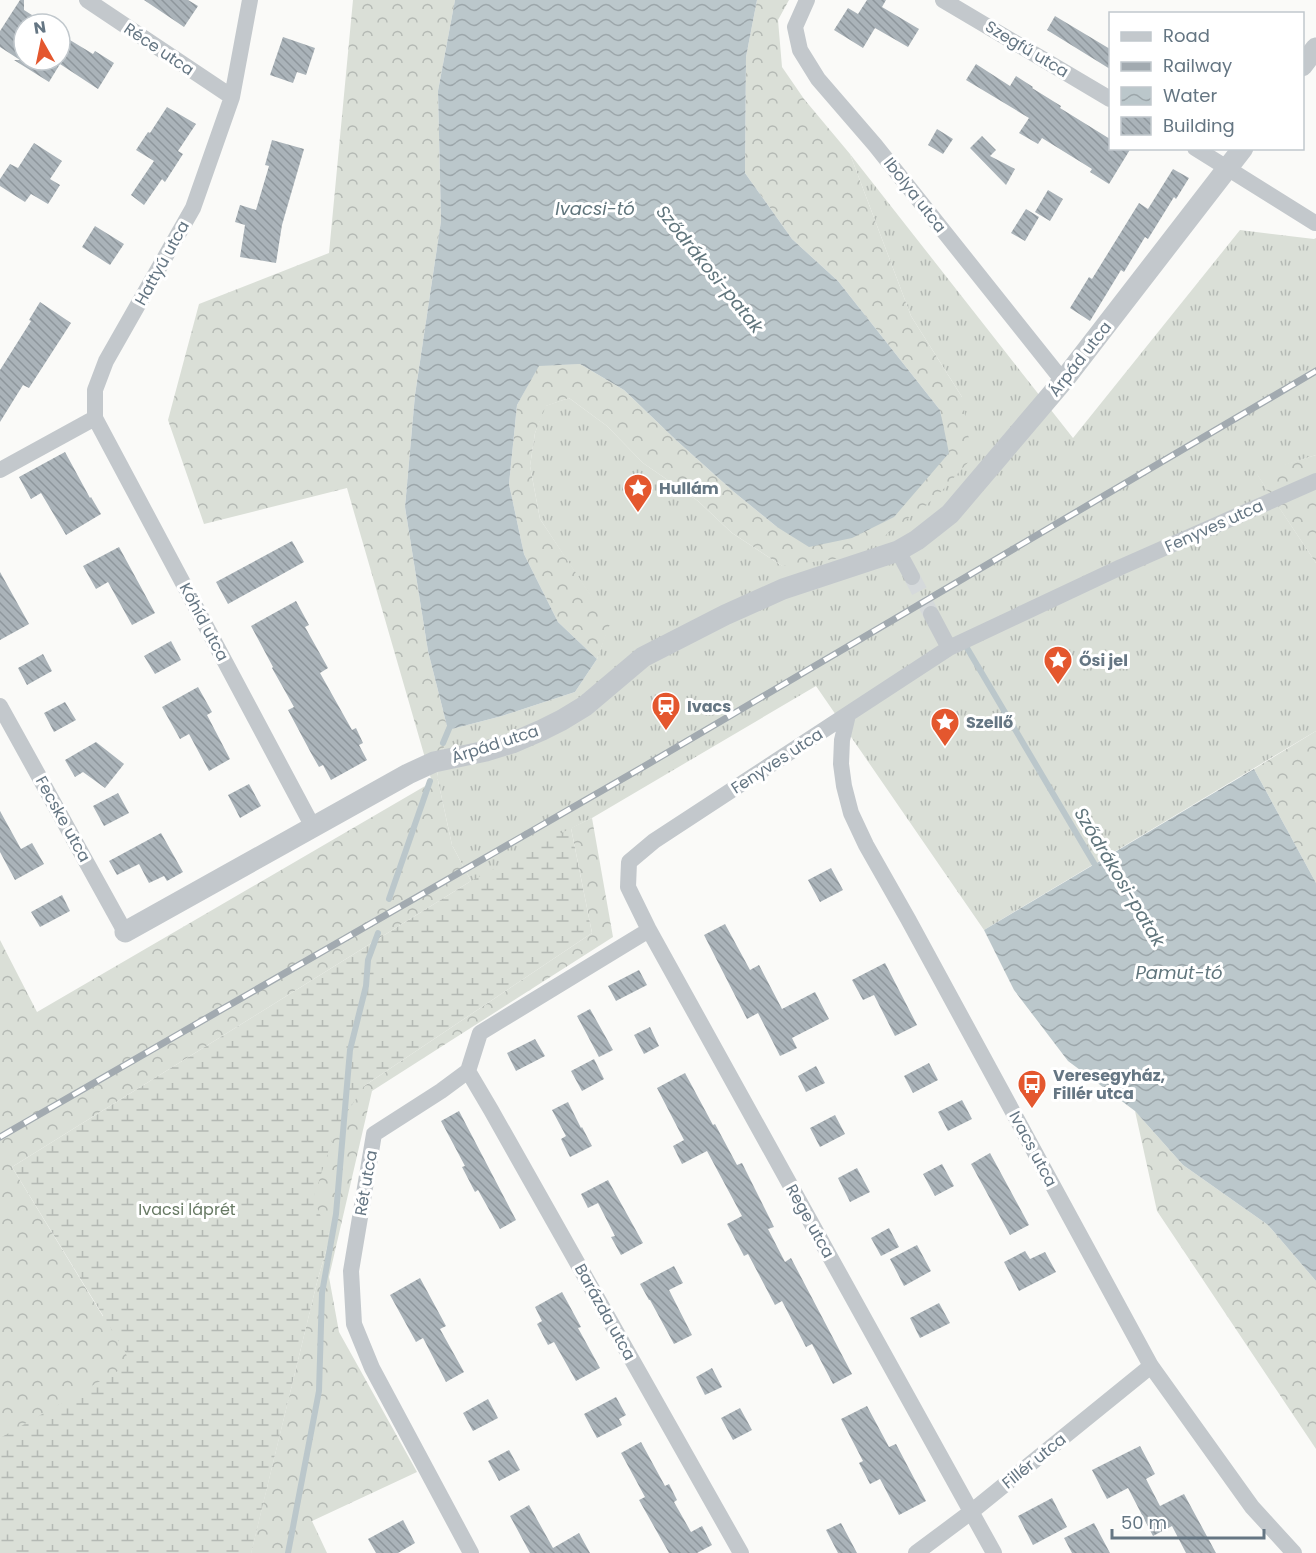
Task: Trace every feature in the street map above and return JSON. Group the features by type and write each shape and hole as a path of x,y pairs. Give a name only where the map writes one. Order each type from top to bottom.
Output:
{"street":[{"name":"Réce utca","path":"87,0 231,97"},
{"name":"Hattyú utca","path":"95,418 95,390 106,361 193,208 231,97 250,0"},
{"name":"Ibolya utca","path":"807,0 795,27 800,50 818,79 876,145 1063,381"},
{"name":"Szegfű utca","path":"944,0 1109,98"},
{"path":"1304,63 1316,48"},
{"path":"1198,150 1315,223"},
{"name":"Árpád utca","path":"125,932 408,774 434,762 469,755 512,742 562,720 585,706 643,657 725,615 783,589 898,551 917,540 950,514 1063,381 1242,150"},
{"path":"0,470 95,418"},
{"name":"Kőhíd utca","path":"95,418 313,827"},
{"name":"Fenyves utca","path":"628,887 629,862 654,841 949,648 1122,567 1316,481"},
{"path":"898,551 912,577"},
{"path":"931,614 949,648"},
{"name":"Fecske utca","path":"0,706 125,932"},
{"name":"Ivacs utca","path":"848,715 842,740 841,764 851,813 861,835 1150,1366 1252,1507 1294,1553"},
{"name":"Rege utca","path":"628,887 649,930 994,1553"},
{"path":"468,1071 480,1033 649,930"},
{"name":"Rét utca","path":"468,1071 374,1134 351,1271 354,1324 372,1368 471,1553"},
{"name":"Barázda utca","path":"468,1071 741,1553"},
{"name":"Fillér utca","path":"916,1553 971,1512 1150,1366"}],"green space":[{"path":"353,0 455,0 438,91 441,221 415,395 405,507 428,651 448,730 437,776 452,845 471,881 12,1167 132,1364 0,1438 0,940 37,1012 432,782 347,488 204,524 168,420 199,304 329,253"},
{"path":"757,0 789,0 778,20 782,67 804,99 850,154 911,316 962,397 972,458 936,497 858,556 782,566 732,533 698,501 643,463 607,426 569,398 546,406 535,433 530,466 540,519 610,624 597,659 558,622 524,554 509,484 517,405 539,365 580,364 624,390 677,441 777,527 949,453 940,410 838,281 792,239 745,173 746,57"},
{"path":"850,154 1073,438 1240,230 1316,238 1316,455 1257,474 1316,563 1316,731 984,930 816,686 572,828 364,1086 251,1553 0,1553 0,1438 471,881 452,845 437,776 448,730 502,716 575,692 597,659 609,624 540,519 530,466 535,433 545,406 569,398 607,426 643,463 698,501 732,533 782,566 962,397 911,316"},
{"path":"1316,455 1316,563 1256,473"},
{"path":"1316,731 1316,883 1254,769"},
{"path":"592,818 613,937 372,1091 329,1277 339,1332 417,1472 312,1521 327,1553 251,1553 330,1237 313,1199 335,1131 364,1086 592,933 571,828"},
{"name":"Ivacsi láprét","path":"571,828 592,933 364,1086 335,1131 313,1199 330,1237 251,1553 0,1553 0,1438 132,1363 12,1167 471,881"},
{"path":"1135,1111 1183,1165 1268,1225 1316,1281 1316,1449 1157,1211"}],"water":[{"name":"Ivacsi-tó","path":"455,0 757,0 746,57 745,173 792,239 838,281 940,410 949,453 894,517 852,538 809,547 777,527 734,492 624,390 580,364 539,366 517,405 509,484 524,554 558,622 597,659 575,692 502,716 448,730 428,651 405,507 415,395 441,221 438,91"},
{"name":"Pamut-tó","path":"1254,769 1316,883 1316,1281 1268,1225 1183,1165 1135,1111 1068,1061 1014,990 984,930"}],"building":[{"path":"20,0 24,0 24,10 27,12 12,12"},
{"path":"144,0 188,0 198,6 184,27"},
{"path":"867,0 886,0 882,7 919,29 908,47 875,28 863,48 834,30 848,8 858,14"},
{"path":"12,12 12,55 0,47 0,31"},
{"path":"1055,16 1109,48 1109,68 1047,30"},
{"path":"283,37 315,48 306,75 297,72 293,83 270,75"},
{"path":"72,41 93,54 95,51 114,63 98,89 72,72"},
{"path":"976,64 1010,86 1016,76 1061,106 1060,108 1109,138 1109,150 1130,150 1109,184 1090,172 1092,169 1042,138 1038,144 1019,133 1029,118 966,80"},
{"path":"33,72 55,72 49,82"},
{"path":"167,107 196,124 178,151 183,154 165,182 162,179 144,205 131,195 154,161 136,150"},
{"path":"937,129 953,139 943,154 928,145"},
{"path":"982,136 996,150 990,156 1015,169 1006,185 970,148"},
{"path":"272,140 304,149 282,225 276,263 240,257 245,225 235,222 240,205 256,210 269,166 265,165"},
{"path":"34,143 62,161 50,179 60,185 48,204 31,194 25,202 0,186 0,179 10,164 18,168"},
{"path":"1173,169 1189,178 1176,199 1174,197 1148,239 1145,237 1124,272 1121,270 1090,321 1070,308 1089,277 1092,279 1139,203 1148,209"},
{"path":"1048,190 1063,199 1050,221 1035,212"},
{"path":"1026,209 1039,217 1025,241 1011,233"},
{"path":"95,226 124,244 110,265 82,247"},
{"path":"40,302 71,323 29,388 23,385 0,422 0,370 31,321 29,320"},
{"path":"65,452 101,514 66,535 41,493 31,499 19,477"},
{"path":"292,541 304,562 228,604 216,582"},
{"path":"119,547 155,613 132,625 108,582 96,589 83,566"},
{"path":"0,572 29,624 0,640"},
{"path":"296,601 309,625 305,627 328,668 320,673 352,730 356,728 363,743 359,745 367,760 331,780 323,765 319,767 288,710 294,707 251,626"},
{"path":"171,641 181,660 155,674 144,656"},
{"path":"43,654 52,671 27,685 18,668"},
{"path":"198,687 212,712 207,715 230,759 209,771 189,734 180,739 162,707"},
{"path":"65,702 76,720 54,732 44,713"},
{"path":"96,742 124,764 105,788 83,772 75,777 65,760"},
{"path":"249,784 261,806 240,818 228,795"},
{"path":"118,793 129,813 104,826 93,806"},
{"path":"0,811 21,849 32,843 44,864 15,880 0,852"},
{"path":"161,833 183,872 167,881 164,876 149,883 139,864 117,875 109,861"},
{"path":"831,868 843,890 820,902 808,880"},
{"path":"62,895 70,911 40,927 31,912"},
{"path":"725,924 750,970 759,965 782,1009 815,992 829,1019 792,1038 797,1048 780,1056 758,1013 747,1019 704,935"},
{"path":"885,963 917,1025 895,1036 874,995 863,1000 852,980"},
{"path":"639,970 647,985 616,1001 608,986"},
{"path":"590,1009 613,1050 599,1057 577,1016"},
{"path":"650,1027 659,1046 644,1054 634,1035"},
{"path":"535,1039 545,1056 516,1071 507,1053"},
{"path":"594,1059 604,1079 582,1091 571,1071"},
{"path":"929,1063 938,1080 913,1093 904,1076"},
{"path":"816,1066 825,1083 806,1092 798,1076"},
{"path":"685,1073 737,1165 742,1163 774,1227 768,1229 785,1262 791,1258 852,1374 833,1384 812,1344 806,1347 782,1301 775,1305 748,1254 744,1256 727,1224 742,1216 707,1151 682,1164 673,1146 684,1140 657,1088"},
{"path":"962,1100 972,1119 948,1131 938,1112"},
{"path":"568,1102 592,1146 570,1157 561,1139 566,1136 552,1110"},
{"path":"459,1111 516,1220 500,1229 478,1190 475,1192 462,1167 465,1166 441,1121"},
{"path":"835,1115 845,1134 820,1147 810,1128"},
{"path":"990,1153 1029,1225 1010,1235 971,1164"},
{"path":"942,1164 954,1186 935,1196 923,1174"},
{"path":"857,1168 870,1192 850,1202 838,1178"},
{"path":"608,1180 643,1243 621,1255 611,1237 615,1236 598,1203 588,1208 581,1194"},
{"path":"889,1228 899,1247 881,1256 871,1238"},
{"path":"917,1245 931,1271 904,1286 890,1259"},
{"path":"1025,1251 1030,1259 1045,1252 1056,1272 1019,1291 1004,1262"},
{"path":"674,1266 683,1283 669,1290 692,1335 674,1344 640,1284"},
{"path":"420,1278 446,1326 440,1329 464,1372 446,1382 423,1338 416,1342 390,1295"},
{"path":"562,1292 600,1368 576,1381 554,1342 548,1345 537,1324 542,1321 535,1307"},
{"path":"939,1303 950,1323 920,1338 910,1318"},
{"path":"712,1368 722,1387 705,1395 696,1377"},
{"path":"616,1397 626,1415 619,1419 622,1425 597,1438 584,1414"},
{"path":"488,1399 498,1418 473,1431 463,1413"},
{"path":"867,1406 889,1447 896,1444 926,1501 899,1515 880,1479 870,1484 859,1463 863,1461 841,1419"},
{"path":"740,1408 752,1430 733,1440 721,1418"},
{"path":"641,1442 665,1486 669,1484 677,1500 674,1502 691,1532 702,1526 712,1545 697,1553 669,1553 639,1500 645,1497 621,1453"},
{"path":"1140,1446 1155,1474 1146,1479 1160,1506 1184,1494 1216,1553 1186,1553 1172,1526 1153,1536 1128,1488 1107,1499 1092,1470"},
{"path":"509,1450 520,1470 499,1481 488,1461"},
{"path":"1052,1498 1067,1527 1033,1545 1018,1516"},
{"path":"529,1505 553,1548 579,1533 590,1553 530,1553 510,1516"},
{"path":"403,1520 415,1543 398,1553 376,1553 368,1539"},
{"path":"841,1523 857,1553 838,1553 826,1530"},
{"path":"1094,1523 1110,1553 1072,1553 1064,1538"}],"waterway":[{"name":"Sződrákosi-patak","path":"967,648 1098,870"},
{"path":"443,743 451,724"},
{"path":"389,899 430,781"},
{"path":"288,1553 319,1391 322,1293 336,1214 350,1050 366,986 368,960 378,933"}],"tunnel":[{"path":"912,577 931,614"}],"railway":[{"path":"0,1137 643,767 1316,371"}],"place":[{"name":"Hullám","path":"638,514"},
{"name":"Ősi jel","path":"1058,686"},
{"name":"Ivacs","path":"666,732"},
{"name":"Szellő","path":"945,748"},
{"name":"Veresegyház, Fillér utca","path":"1032,1110"}]}
